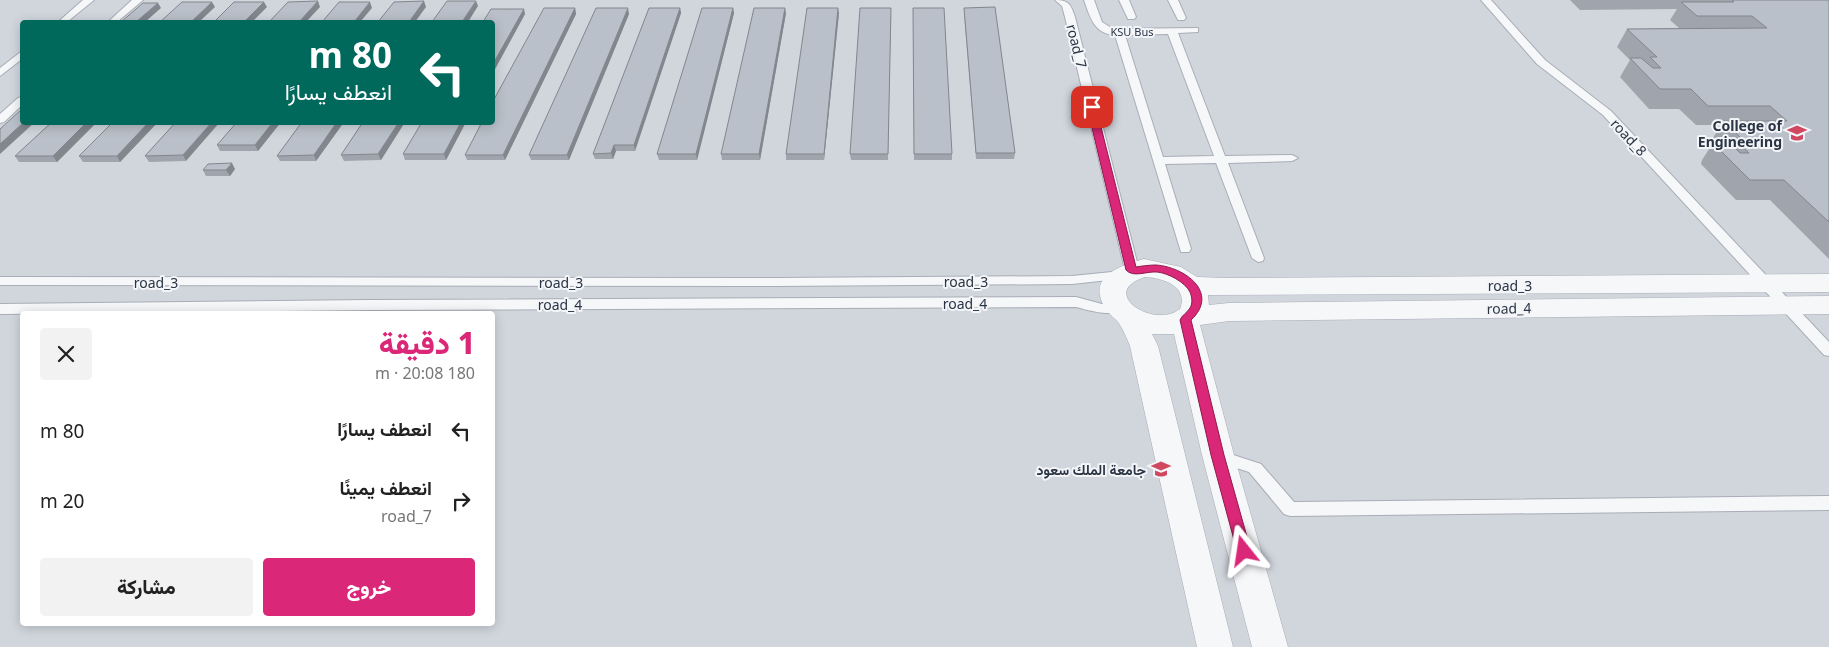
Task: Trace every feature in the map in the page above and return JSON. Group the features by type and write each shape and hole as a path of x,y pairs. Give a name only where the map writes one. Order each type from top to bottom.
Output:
{"street":[{"path":"1125,313 1156,325 1169,325 1187,318 1195,310 1198,302 1196,293 1181,277 1157,269 1127,273 1115,281 1112,290 1113,299 1125,313 1144,346 1215,647"},
{"name":"road_3","path":"1190,285 1225,287 1829,282"},
{"name":"road_4","path":"1187,318 1229,312 1829,305"},
{"path":"1187,318 1218,455 1270,647"}],"lane":[{"path":"64,20 89,0"},
{"path":"114,20 138,0"},
{"name":"road_7","path":"1060,0 1066,5 1070,16 1127,273"},
{"name":"KSU Bus","path":"1089,0 1097,24 1103,30 1119,32 1195,30"},
{"path":"1124,0 1131,18"},
{"path":"1173,0 1181,18"},
{"name":"road_8","path":"1486,0 1540,62 1607,113 1829,351"},
{"path":"1172,31 1258,258"},
{"path":"1119,32 1185,249"},
{"path":"0,73 20,56"},
{"path":"3,116 20,102"},
{"path":"1158,161 1292,158"},
{"name":"road_3","path":"0,282 1072,280 1127,273"},
{"name":"road_4","path":"0,309 370,305 1076,302 1125,313"},
{"path":"1218,455 1255,468 1290,509 1829,504"}],"shaded area":[{"name":"جامعة الملك سعود","path":"0,0 1829,0 1829,647 0,647"}],"building":[{"name":"College of Engineering","path":"1732,0 1829,0 1829,222 1784,180 1750,180 1714,144 1714,140 1723,140 1730,143 1740,153 1749,153 1734,139 1742,139 1724,121 1787,121 1770,106 1708,106 1691,89 1660,89 1630,58 1641,58 1653,68 1661,68 1650,57 1657,57 1627,29 1767,28 1752,16 1697,16 1681,2 1734,2"},
{"path":"318,1 301,20 271,20 288,2"},
{"path":"424,1 410,20 380,20 394,2"},
{"path":"447,1 476,1 463,20 433,20"},
{"path":"182,2 212,2 193,20 162,20"},
{"path":"234,2 264,2 246,20 216,20"},
{"path":"339,2 370,2 356,20 324,20"},
{"path":"143,3 158,3 138,20 123,20"},
{"path":"995,7 1015,153 976,153 964,8"},
{"path":"544,8 575,8 503,155 465,155 480,125 495,125 495,98"},
{"path":"596,8 628,8 567,155 529,155"},
{"path":"649,8 680,8 634,145 614,145 611,153 593,154"},
{"path":"702,8 733,8 696,154 657,154"},
{"path":"754,8 785,8 759,154 721,154"},
{"path":"807,8 838,8 824,154 786,154"},
{"path":"860,8 891,8 888,154 850,154"},
{"path":"913,8 944,8 952,154 914,154"},
{"path":"491,9 524,9 495,60 495,20 484,20"},
{"path":"20,111 21,125 0,144 0,129"},
{"path":"49,125 84,125 53,156 15,156"},
{"path":"110,125 146,125 117,156 79,156"},
{"path":"173,125 209,125 183,155 145,156"},
{"path":"234,125 271,125 255,145 217,145"},
{"path":"300,125 335,125 314,155 277,156"},
{"path":"361,125 397,125 378,154 341,155"},
{"path":"420,125 459,125 444,154 403,154"},
{"path":"232,163 226,170 203,170 208,164"}],"place":[{"name":"College of Engineering","path":"1797,133"},
{"name":"جامعة الملك سعود","path":"1161,469"}],"route":[{"path":"1092,107 1132,270 1144,268 1169,272 1181,277 1196,293 1198,302 1195,310 1185,320 1244,551"}]}
